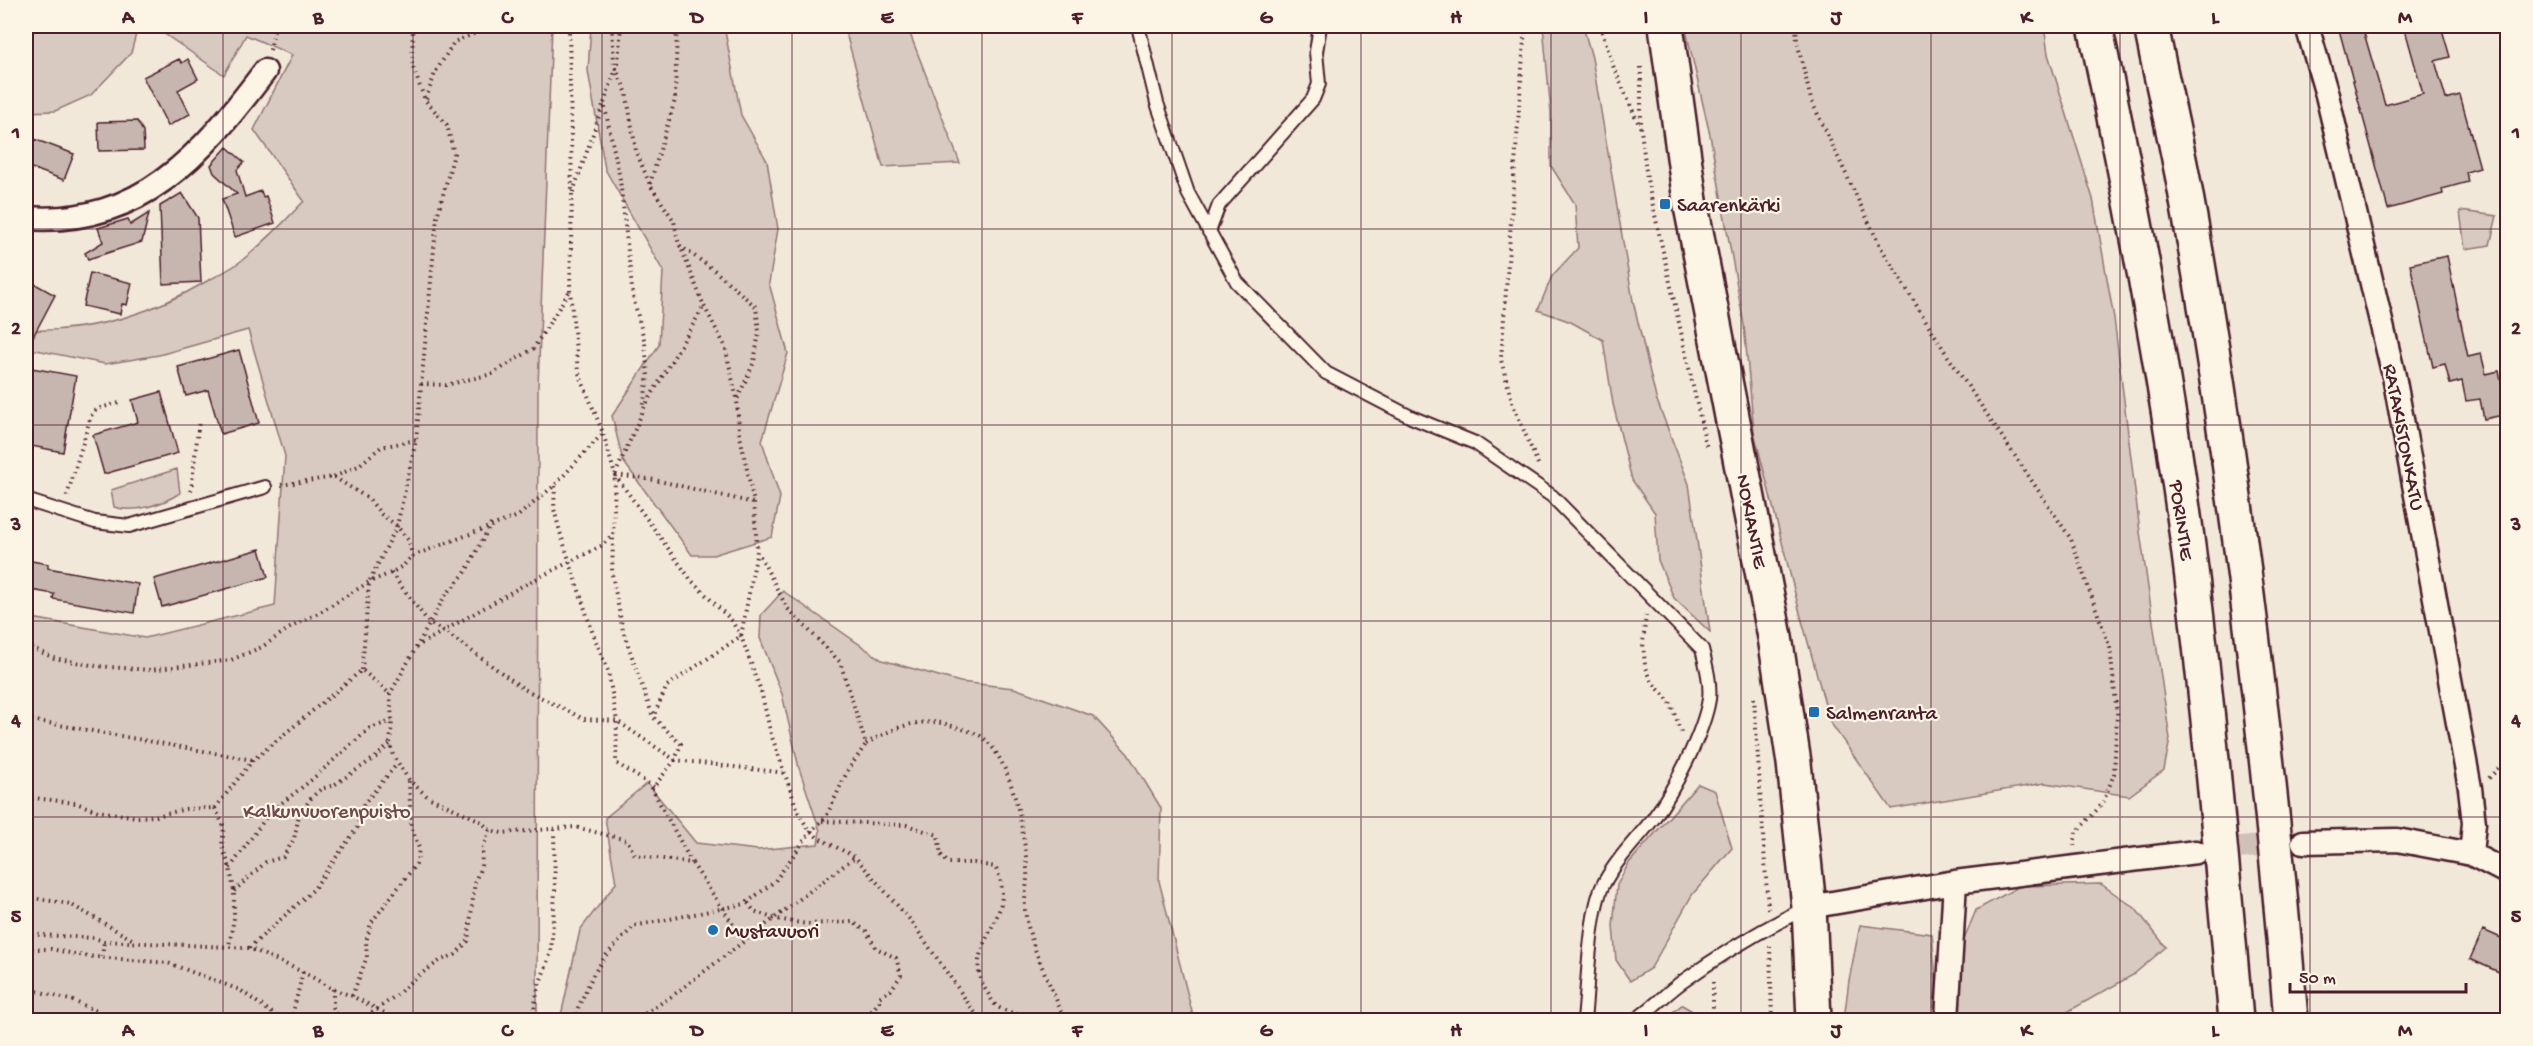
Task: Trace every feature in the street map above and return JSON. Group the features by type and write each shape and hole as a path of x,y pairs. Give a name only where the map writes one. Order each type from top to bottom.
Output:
{"main road":[{"name":"NOKIANTIE","path":"1666,26 1690,201 1775,637 1794,763 1809,907 1814,1020"},
{"name":"PORINTIE","path":"2095,26 2130,191 2185,522 2205,693 2236,1020"},
{"path":"2151,26 2183,178 2238,519 2259,686 2291,1020"}],"street":[{"name":"RATAKISTONKATU","path":"2307,26 2330,107 2394,376 2470,788 2474,823 2471,854"},
{"path":"26,218 80,217 106,210 145,192 179,170 210,140 266,71"},
{"path":"2303,842 2397,840 2471,854 2508,873"},
{"path":"1809,907 1955,882 2196,852"},
{"path":"1947,1020 1955,882"}],"lane":[{"path":"1138,26 1157,103 1188,193 1237,282 1326,373 1411,417 1475,443 1552,496 1702,649 1709,697 1703,722 1675,783 1655,816 1603,885 1596,907 1584,1020"},
{"path":"1209,232 1219,205 1313,99 1319,84 1316,52 1320,26"},
{"path":"26,500 95,522 129,526 265,487"},
{"path":"1635,1020 1650,1010 1680,983 1769,926 1809,907"}],"path":[{"path":"26,797 76,802 98,811 137,817 156,816 186,809 215,808 253,760 362,670 369,582 397,526 416,440 437,217 454,154 447,125 426,100 412,64 413,26"},
{"path":"426,100 435,72 454,42 493,26"},
{"path":"569,26 572,195 570,290 578,371 603,433 615,475 612,574 623,631 653,717 681,744 675,760 652,789 692,863 744,941"},
{"path":"612,26 614,65 626,91 636,151 650,185 674,221 680,245 704,306 725,346 737,400 740,431 754,503 757,551 741,636 667,686 653,717"},
{"path":"572,195 616,69 621,26"},
{"path":"650,185 675,100 677,26"},
{"path":"1525,26 1501,360 1513,405 1552,496"},
{"path":"1600,26 1614,68 1641,130"},
{"path":"1796,26 1797,41 1811,99 1880,246 1947,355 2071,538 2110,648 2117,713 2114,774 2103,803 2076,833 2070,868"},
{"path":"1641,56 1641,130 1647,179 1709,456"},
{"path":"604,103 620,179 633,297 645,343 648,376 643,414"},
{"path":"1641,130 1653,132"},
{"path":"1647,179 1654,177"},
{"path":"680,245 714,270 756,307 759,332 754,362 737,400"},
{"path":"421,384 446,385 492,374 532,349 570,290"},
{"path":"615,475 643,414 704,306"},
{"path":"63,512 91,416 96,409 123,402"},
{"path":"189,507 199,421"},
{"path":"26,645 54,658 118,668 150,670 231,660 262,647 288,629 369,582 391,573 404,565 412,556 450,543 491,524 518,516 555,485 603,433"},
{"path":"265,487 334,477 358,466 381,447 416,440"},
{"path":"615,475 655,480 754,503"},
{"path":"615,475 691,580 731,620 741,636 798,812 817,837 855,858 911,921 980,1020"},
{"path":"334,477 369,499 381,514 397,526 409,541 412,556"},
{"path":"555,485 554,510 569,562 608,671 617,721 616,763 654,787"},
{"path":"491,524 465,573 445,596 390,694 392,721 390,744 397,764 409,780 428,797 479,820 490,830 502,833 575,827 627,840 635,855 692,863"},
{"path":"419,645 603,545 614,532"},
{"path":"757,551 788,608 840,662 866,744"},
{"path":"391,573 430,624 444,631 524,688 584,718 617,721 675,760 786,773"},
{"path":"1642,642 1648,674 1670,702 1689,752"},
{"path":"362,670 390,694"},
{"path":"1753,695 1763,807 1772,1020"},
{"path":"26,719 253,760"},
{"path":"230,868 270,812 309,782 370,728 392,721"},
{"path":"576,1020 578,1008 593,975 607,954 634,926 748,903 775,881 811,831 825,817 848,770 866,744 887,731 913,723 948,724 982,736 999,756 1018,812 1027,868 1025,909 1031,940 1063,1017 1070,1020"},
{"path":"234,891 266,862 283,857 294,839 298,816 321,789 334,786 376,757 390,744"},
{"path":"249,948 313,890 357,828 363,805 397,764"},
{"path":"352,996 367,957 366,942 371,923 417,863 419,848 411,826 409,780"},
{"path":"215,808 224,827 222,846 230,868 234,891 234,918 229,946"},
{"path":"821,821 906,825 938,836 941,855 948,863 974,863 995,867 1001,878 1004,898 992,932 980,950 977,969 997,1007 1018,1013 1026,1020"},
{"path":"532,1020 538,988 551,952 555,892 554,828"},
{"path":"362,1020 398,994 412,980 441,960 455,955 468,941 475,881 481,867 483,847 490,830"},
{"path":"635,1020 672,996 772,918 855,858"},
{"path":"26,897 70,904 135,941"},
{"path":"748,903 754,910 772,918 806,924 853,922 866,931 876,948 896,958 900,975 891,990 879,997 879,1002 864,1020"},
{"path":"26,934 93,938 104,941 249,948 303,972 398,1020"},
{"path":"102,957 104,941"},
{"path":"26,949 51,949 102,957 168,963 240,990 282,1020"},
{"path":"1713,962 1713,1020"},
{"path":"291,1020 303,972"},
{"path":"26,988 72,1001 119,1020"},
{"path":"333,989 333,1007 339,1020"}],"green space":[{"path":"26,26 138,26 131,53 91,95 55,111 26,112"},
{"name":"Kalkunvuorenpuisto","path":"153,26 552,26 538,387 537,1020 26,1020 26,617 145,638 275,606 285,456 248,330 159,355 105,364 26,348 26,330 74,328 98,324 144,311 188,292 241,261 266,240 304,201 254,130 292,55 246,35 224,75"},
{"path":"591,26 724,26 741,115 767,161 778,229 769,283 788,353 762,441 780,497 772,537 713,555 692,555 623,461 612,416 659,345 663,271 605,169 588,71"},
{"path":"844,26 907,26 960,163 883,167"},
{"path":"1543,26 1583,26 1592,58 1633,301 1656,398 1689,484 1710,632 1674,598 1658,560 1655,513 1632,480 1613,404 1603,340 1571,322 1538,310 1552,276 1578,248 1575,204 1551,166 1551,113"},
{"path":"1685,26 2044,26 2048,54 2093,199 2114,318 2140,532 2170,739 2164,770 2129,796 2045,783 1891,809 1830,722 1754,432 1744,325 1710,135"},
{"path":"2460,211 2497,216 2490,245 2465,249"},
{"path":"177,469 180,493 165,501 139,509 114,507 111,490"},
{"path":"783,591 882,660 960,682 1014,688 1093,716 1128,754 1161,808 1159,881 1194,1020 560,1020 580,930 616,883 605,818 647,783 696,843 758,850 818,844 820,831 799,768 782,694 760,638 761,615"},
{"path":"1698,784 1715,791 1732,848 1692,895 1651,968 1630,981 1616,960 1613,926 1617,885 1629,863"},
{"path":"2101,884 2135,908 2166,947 2133,975 2053,1020 1959,1020 1959,952 1976,910 2020,886"},
{"path":"1860,925 1932,934 1936,982 1933,1020 1844,1020"},
{"path":"1682,1005 1699,1015 1698,1020 1662,1020"}],"building":[{"path":"2338,26 2362,26 2385,105 2423,94 2404,26 2441,26 2450,57 2435,61 2446,99 2460,95 2480,168 2466,172 2468,182 2442,189 2443,194 2388,209"},
{"path":"179,59 182,63 188,59 198,79 178,90 190,114 168,126 143,77"},
{"path":"137,121 143,131 144,150 99,151 98,122"},
{"path":"34,139 74,154 64,180 26,166"},
{"path":"227,147 244,162 237,170 245,197 261,191 263,197 266,196 275,223 235,237 222,199 237,194 214,173 211,165"},
{"path":"182,193 198,218 201,282 163,284 160,206"},
{"path":"149,213 142,242 88,259 85,253 103,242 98,228 128,219 130,225"},
{"path":"2447,256 2468,357 2481,354 2486,374 2499,371 2503,391 2508,390 2508,414 2484,419 2480,399 2466,401 2462,381 2450,384 2445,364 2433,367 2410,264"},
{"path":"90,273 132,283 127,305 122,304 120,314 83,306"},
{"path":"26,279 55,295 26,350"},
{"path":"239,350 259,423 221,434 208,390 186,396 178,367"},
{"path":"26,367 76,376 63,452 26,445 31,399 26,398"},
{"path":"161,392 178,453 104,474 93,435 138,422 132,400"},
{"path":"260,549 268,577 162,607 154,579"},
{"path":"26,560 48,564 48,568 138,584 134,613 53,599 54,594 26,589"},
{"path":"2483,930 2508,941 2508,959 2501,973 2470,959"}],"tunnel":[{"path":"2207,851 2303,842"}],"place":[{"name":"Saarenkärki","path":"1665,204"},
{"name":"Salmenranta","path":"1814,712"},
{"name":"Mustavuori","path":"713,930"}]}
